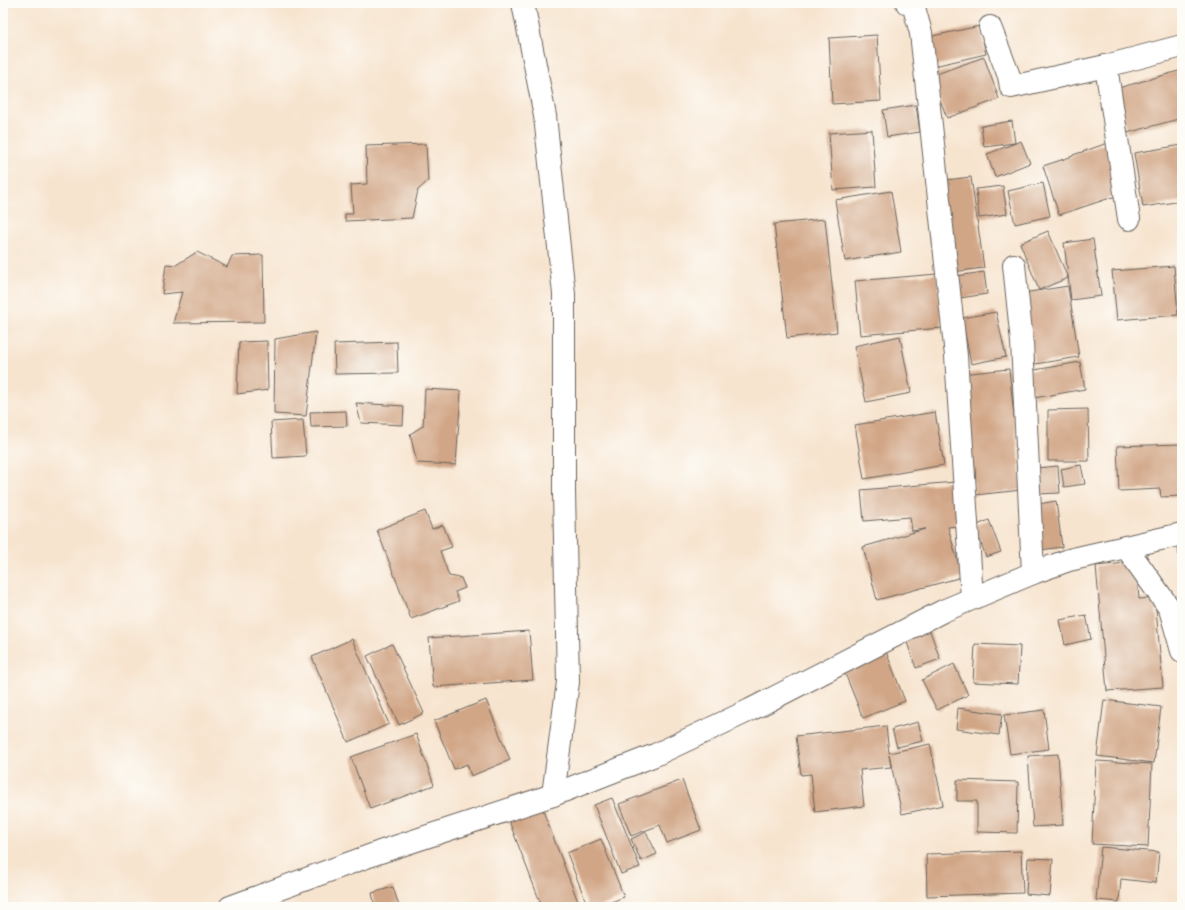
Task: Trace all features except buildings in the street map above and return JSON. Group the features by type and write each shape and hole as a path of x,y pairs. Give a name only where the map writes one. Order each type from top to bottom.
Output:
{"street":[{"path":"523,3 545,116 564,294 564,484 568,682 553,795"},
{"path":"907,3 913,4 922,33 956,356 972,598"},
{"path":"990,27 1009,76 1011,87 1106,66 1182,46"},
{"path":"1106,66 1129,219"},
{"path":"1014,266 1022,342 1033,573"},
{"path":"230,907 380,852 553,795 655,755 750,710 943,611 1033,573 1069,560 1182,534"},
{"path":"1126,547 1170,610 1182,651"}]}
